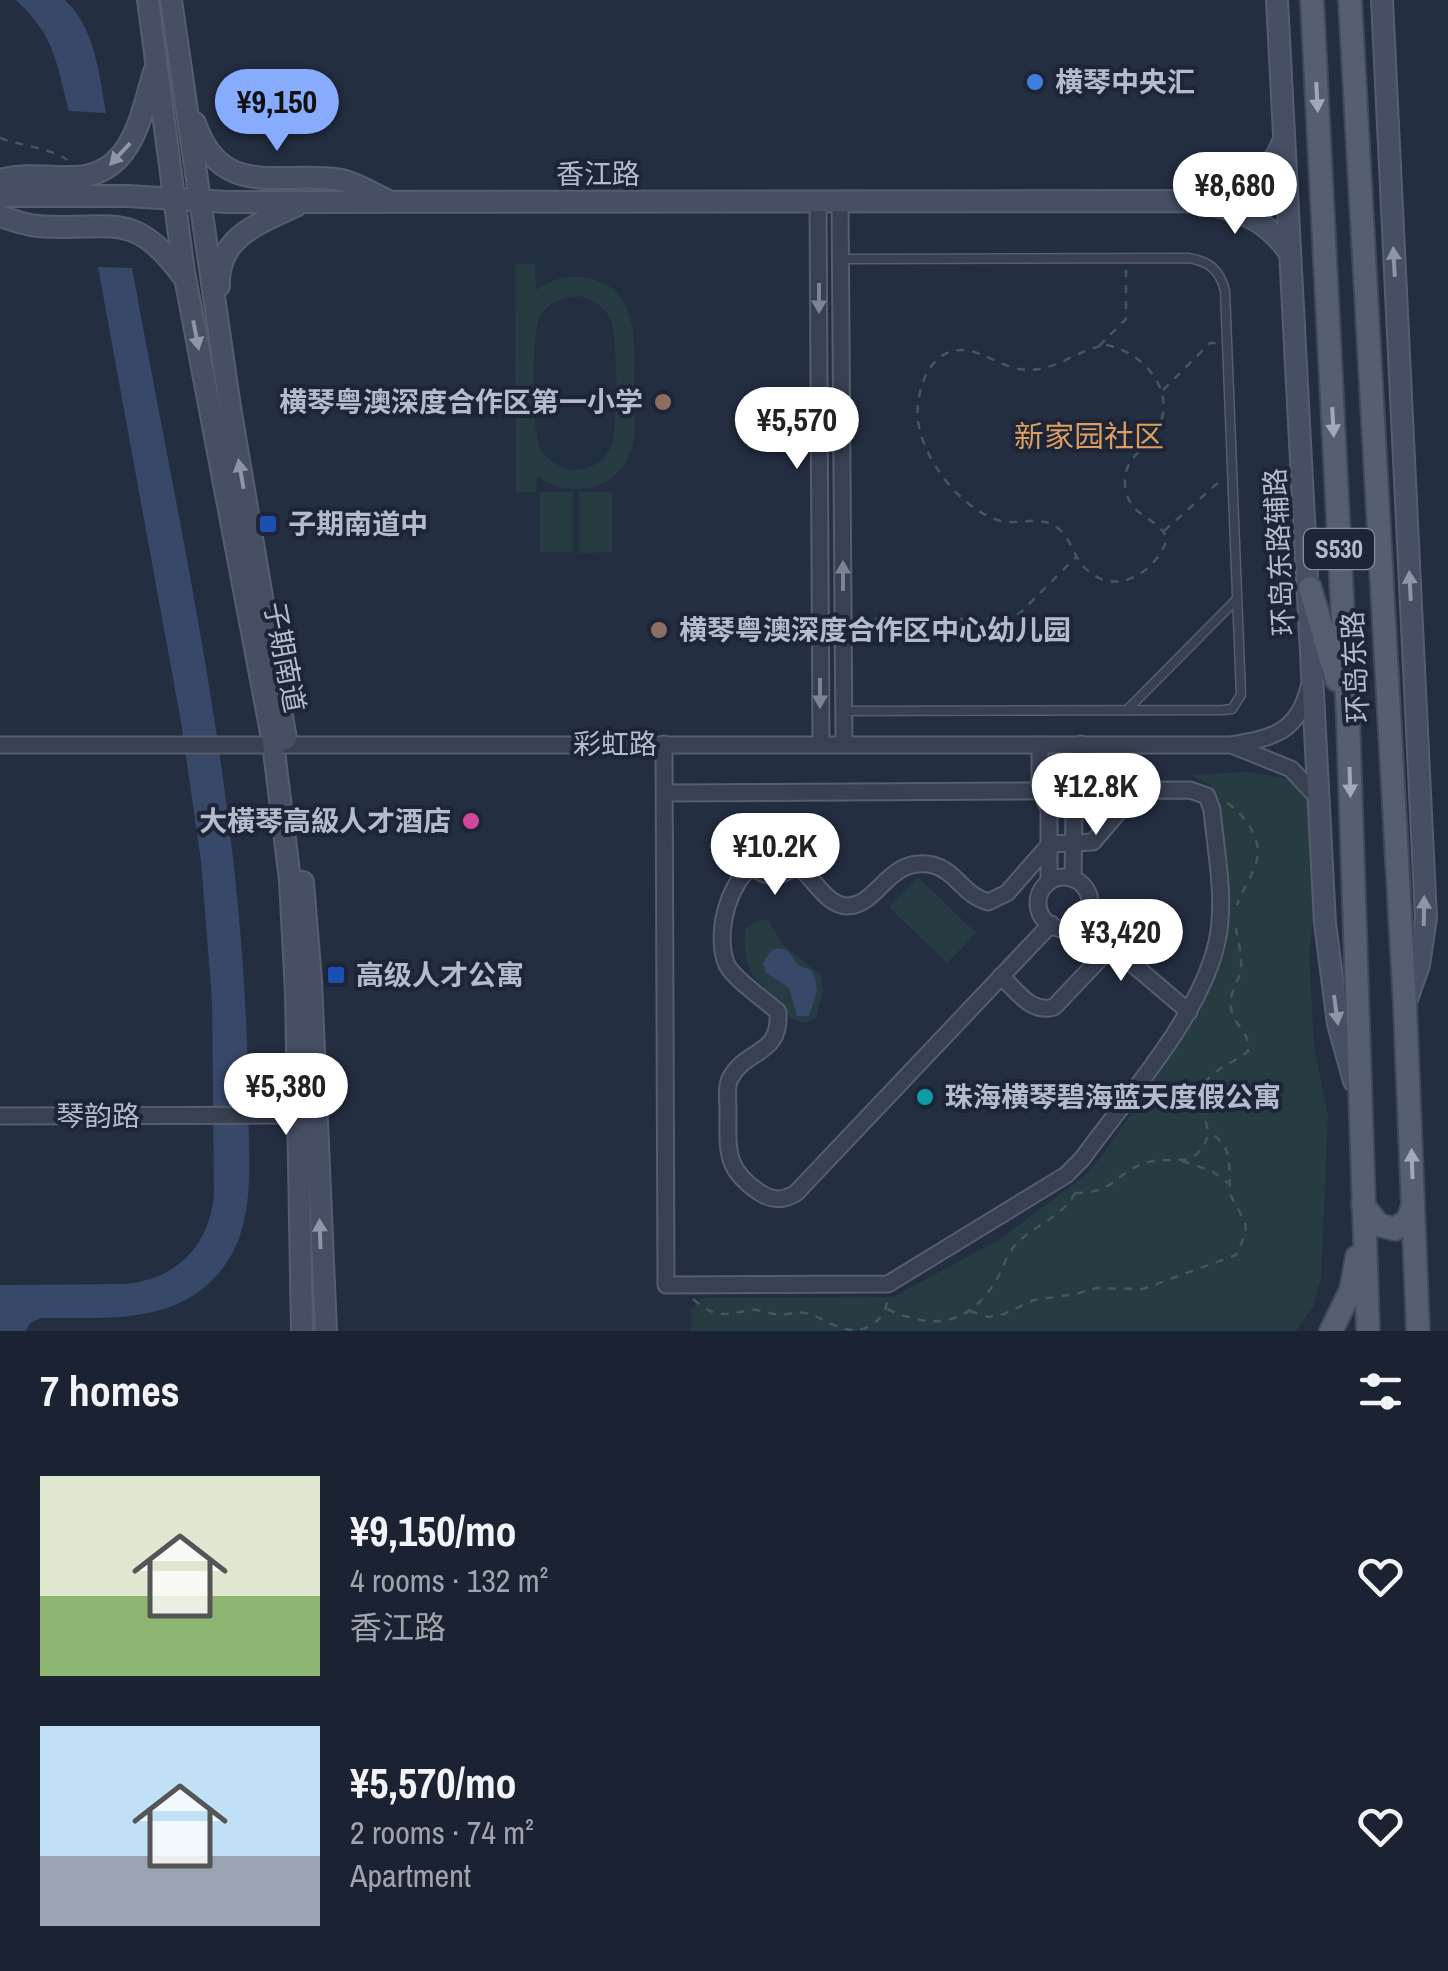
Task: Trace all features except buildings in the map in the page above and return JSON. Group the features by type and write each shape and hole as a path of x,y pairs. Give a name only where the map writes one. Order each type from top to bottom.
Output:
{"main road":[{"name":"子期南道","path":"148,0 185,280 280,742"},
{"name":"子期南道","path":"171,0 280,742 326,1331"},
{"name":"环岛东路辅路","path":"1277,0 1325,923 1338,1024 1359,1098"},
{"name":"环岛东路","path":"1312,0 1348,718 1368,1331"},
{"name":"环岛东路","path":"1350,0 1405,1006 1418,1331"},
{"path":"1382,0 1426,918 1419,964 1405,1006"},
{"path":"0,180 18,175 77,177 111,165 134,138 156,66"},
{"path":"179,73 202,141 220,164 260,178 344,180 391,202"},
{"path":"1197,201 1258,178 1273,162 1283,142"},
{"name":"香江路","path":"0,196 305,202 1197,201"},
{"path":"1197,201 1258,220 1276,234 1289,252"},
{"path":"230,407 233,372 218,282 223,257 248,228 305,202"},
{"path":"0,216 35,226 128,228 157,243 185,280"},
{"path":"1310,588 1348,718"},
{"name":"子期南道","path":"302,1331 308,1115"},
{"path":"1331,1331 1350,1290 1364,1214 1379,1225 1396,1229 1408,1220 1413,1205"}],"street":[{"path":"818,201 821,743"},
{"path":"840,201 844,743"},
{"path":"1230,745 1270,738 1290,726 1304,706 1313,668"},
{"path":"664,744 666,1284 888,1284 1066,1174 1082,1159 1189,1012 1218,940 1220,902 1210,802 1207,796 1190,790 666,792"},
{"path":"1074,879 1074,811 1082,790 1081,744"},
{"name":"彩虹路","path":"0,745 1230,745"},
{"path":"1040,745 1040,790 1049,810 1050,882"},
{"path":"1230,745 1291,769 1321,802"},
{"path":"1050,924 796,1194 785,1200 767,1198 743,1182 729,1160 728,1081 737,1069 768,1046 777,1035 778,1025 778,1012 728,967 724,949 730,892 753,867 765,859 784,858 797,865 834,903 849,906 861,902 895,870 932,865 947,871 971,898 988,902 1007,892 1050,844 1093,842 1138,789"},
{"path":"1057,878 1074,879 1090,897 1088,914 1067,928 1050,924 1038,903 1040,895 1057,878"},
{"path":"1082,921 1189,1012"},
{"path":"1001,976 1036,1009 1047,1010 1112,946"},
{"name":"琴韵路","path":"0,1116 308,1115"}],"lane":[{"path":"840,259 1188,258 1213,266 1225,290 1241,695 1238,703 1223,710 843,711"},
{"path":"1127,710 1237,599"}],"path":[{"path":"0,138 60,154 72,164"},
{"path":"1099,346 1119,347 1140,359 1161,392 1159,424 1133,456 1125,483 1134,510 1164,531 1167,539 1158,560 1134,578 1104,580 1091,574 1076,556 1068,537 1056,526 1040,520 1000,521 960,495 939,471 922,442 917,410 932,364 956,350 971,350 1018,369 1040,370 1099,346 1126,319 1126,258"},
{"path":"1161,392 1210,343 1227,343"},
{"path":"1164,531 1218,480 1232,480"},
{"path":"843,619 1014,618 1076,556"},
{"path":"1210,802 1226,802 1241,814 1258,849 1236,915"},
{"path":"970,1311 989,1317 1034,1300 1096,1288 1143,1289 1236,1255 1246,1234 1228,1183 1229,1157 1201,1112 1203,1088 1220,1070 1248,1052 1250,1043 1248,1035 1236,1024 1230,1005 1241,970 1235,923"},
{"path":"887,1309 928,1322 947,1322 970,1311 997,1279 1011,1249 1062,1211 1074,1193 1107,1189 1126,1172 1148,1162 1191,1159 1203,1149 1210,1130"},
{"path":"1180,1160 1212,1170 1228,1183"},
{"path":"1066,1174 1074,1193"},
{"path":"688,1295 714,1312 734,1316 755,1309 776,1314 802,1312 846,1330 867,1328 887,1309 888,1284"}],"green space":[{"path":"515,264 535,264 536,290 560,278 573,277 605,284 618,294 626,308 634,341 635,433 632,449 621,468 601,484 562,488 537,476 536,492 516,493","holes":["579,296 597,303 610,318 616,405 610,449 598,462 571,470 553,462 540,448 534,361 540,317 552,304"]},
{"path":"540,492 573,492 573,552 540,552"},
{"path":"579,492 612,492 612,552 579,553"},
{"path":"1248,772 1289,779 1311,805 1314,914 1309,954 1314,1044 1328,1116 1321,1277 1313,1307 1296,1331 691,1331 691,1310 702,1298 893,1297 1002,1238 1086,1174 1198,1015 1227,946 1229,916 1216,797 1209,784 1191,775"},
{"path":"918,877 976,933 947,963 889,907"},
{"path":"759,919 769,921 783,945 821,975 823,992 816,1017 806,1023 790,1018 750,969 745,929"}],"water":[{"path":"16,0 65,0 75,11 94,52 106,113 69,111 46,38"},
{"path":"98,267 132,268 208,682 224,786 245,995 249,1145 246,1214 231,1255 218,1274 180,1303 136,1315 41,1318 30,1323 26,1331 0,1331 0,1285 125,1284 144,1281 175,1267 187,1257 205,1230 214,1195 212,1001 201,861 181,722"},
{"path":"777,948 787,950 798,965 811,970 815,977 817,991 809,1016 797,1016 789,988 766,973 763,963"}],"place":[{"name":"横琴中央汇","path":"1035,82"},
{"name":"横琴粤澳深度合作区第一小学","path":"663,402"},
{"name":"子期南道中","path":"268,524"},
{"name":"横琴粤澳深度合作区中心幼儿园","path":"659,630"},
{"name":"大橫琴高級人才酒店","path":"471,821"},
{"name":"高级人才公寓","path":"336,975"},
{"name":"珠海横琴碧海蓝天度假公寓","path":"925,1097"}],"district":[{"name":"新家园社区","path":"1089,437"}]}
